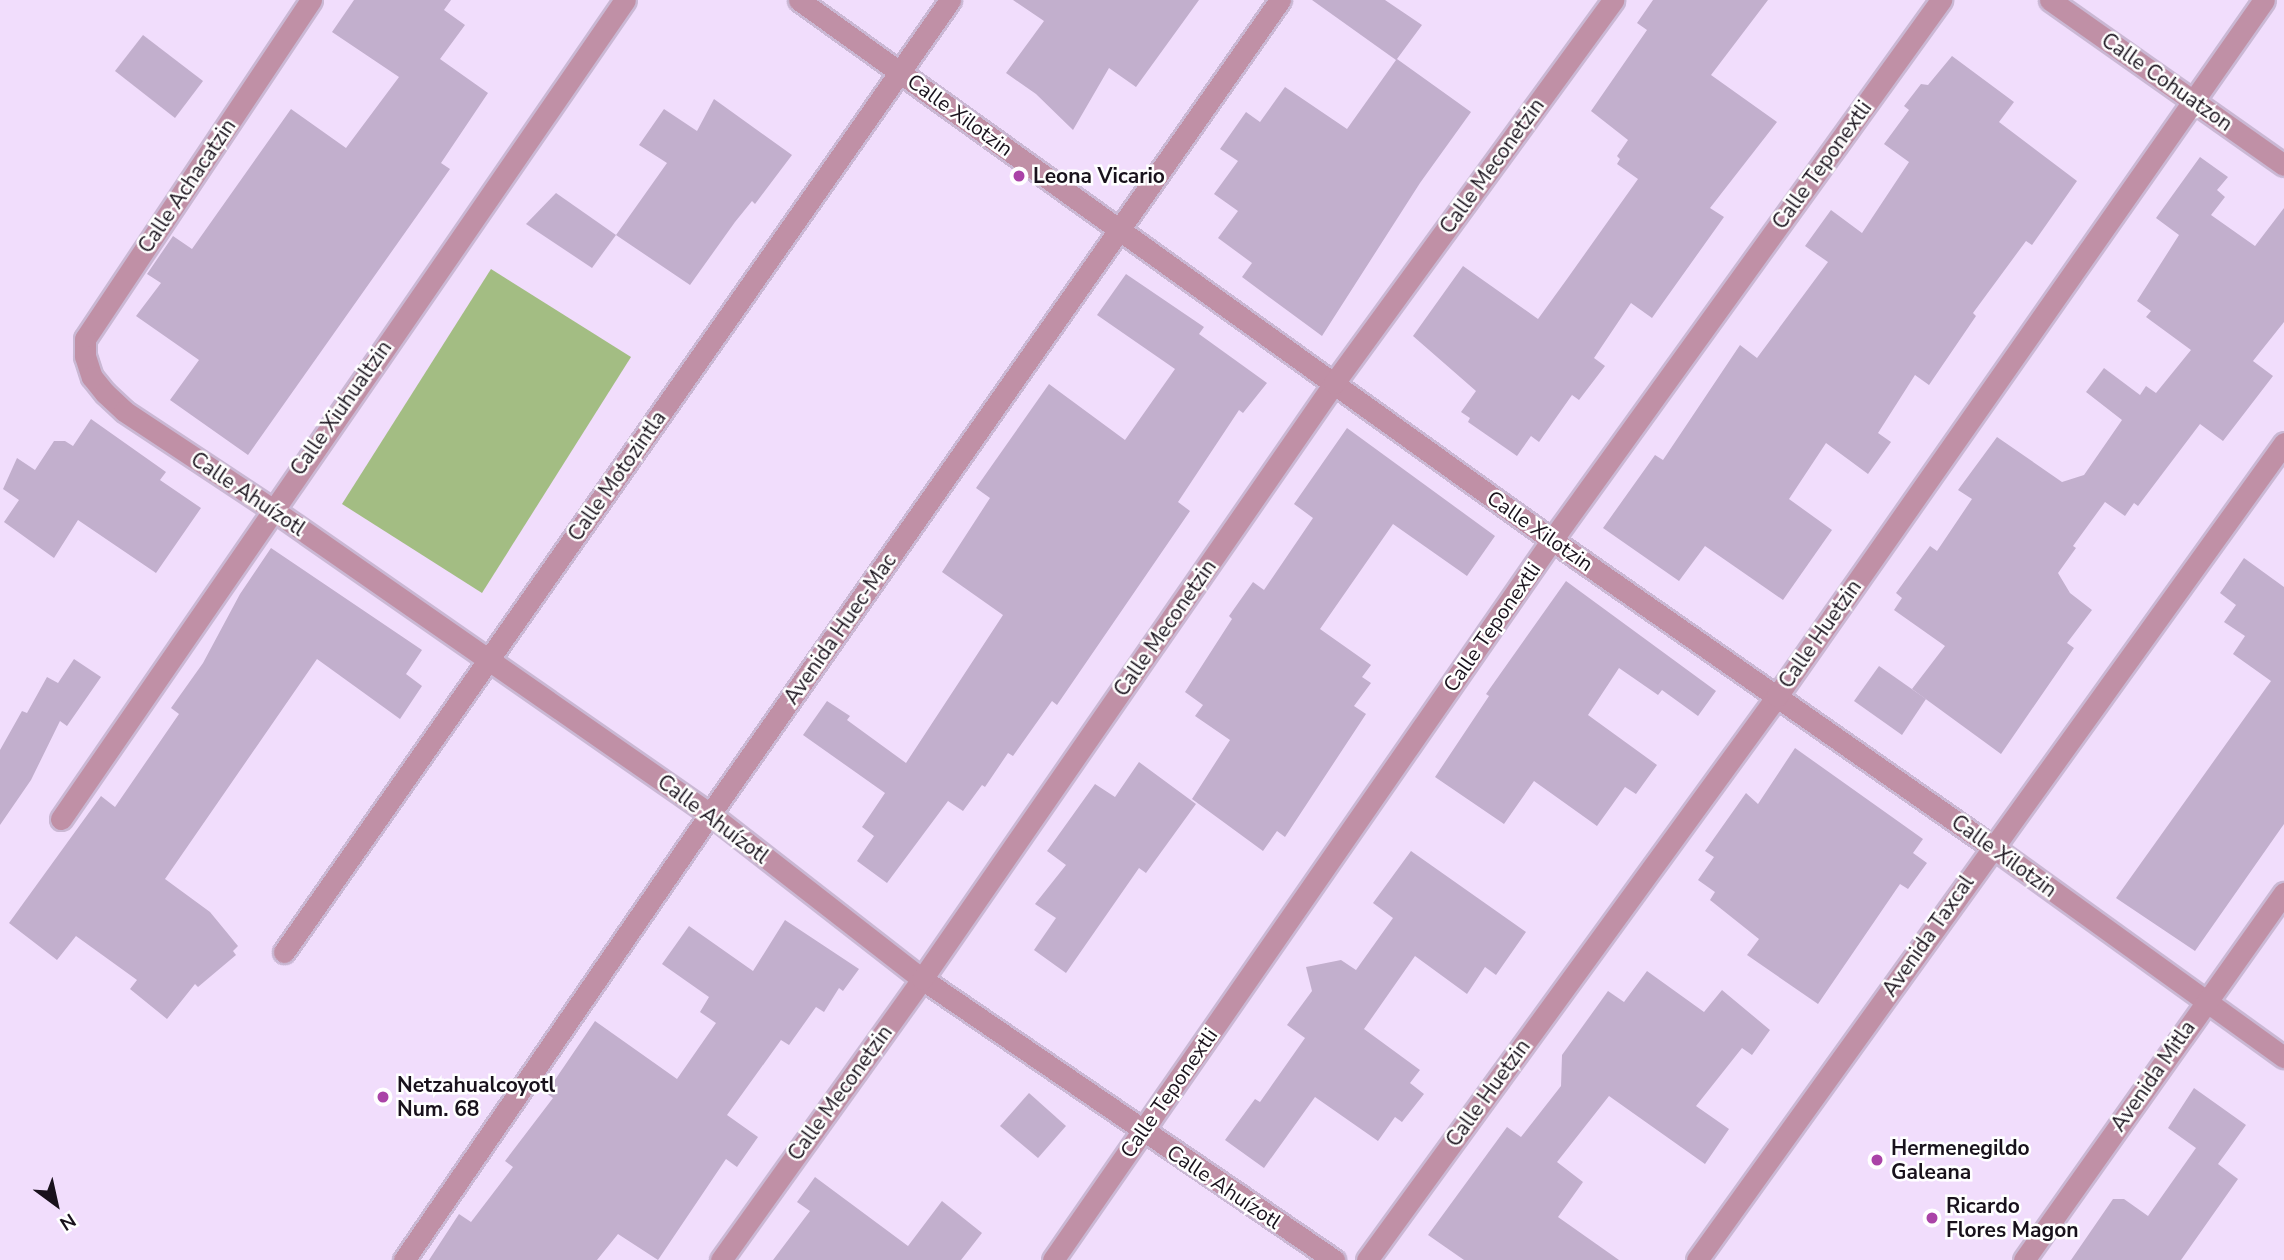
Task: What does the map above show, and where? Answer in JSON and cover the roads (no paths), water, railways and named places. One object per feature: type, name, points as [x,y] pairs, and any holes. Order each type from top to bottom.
[{"type":"street","name":"Calle Achacatzin","points":[[92,377],[85,356],[85,339],[311,0]]},
{"type":"street","name":"Calle Xiuhualtzin","points":[[61,819],[625,0]]},
{"type":"street","name":"Calle Xilotzin","points":[[799,0],[1552,540],[1992,846],[2284,1057]]},
{"type":"street","name":"Calle Motozintla","points":[[284,952],[950,0]]},
{"type":"street","name":"Avenida Huec-Mac","points":[[404,1260],[710,814],[1121,232],[1280,0]]},
{"type":"street","name":"Calle Meconetzin","points":[[721,1260],[922,979],[1334,383],[1613,0]]},
{"type":"street","name":"Calle Teponextli","points":[[1053,1260],[1552,540],[1941,0]]},
{"type":"street","name":"Calle Cohuatzon","points":[[2050,0],[2284,165]]},
{"type":"street","name":"Calle Huetzin","points":[[1367,1260],[1777,696],[2264,0]]},
{"type":"street","name":"Calle Ahuízotl","points":[[92,377],[124,411],[272,509],[710,814],[922,979],[1142,1132],[1334,1260]]},
{"type":"street","name":"Avenida Taxcal","points":[[1698,1260],[1992,846],[2284,443]]},
{"type":"street","name":"Avenida Mitla","points":[[2024,1260],[2284,893]]},
{"type":"place","name":"Leona Vicario","points":[[1019,176]]},
{"type":"place","name":"Netzahualcoyotl Num. 68","points":[[383,1097]]},
{"type":"place","name":"Hermenegildo Galeana","points":[[1877,1160]]},
{"type":"place","name":"Ricardo Flores Magon","points":[[1932,1218]]}]
